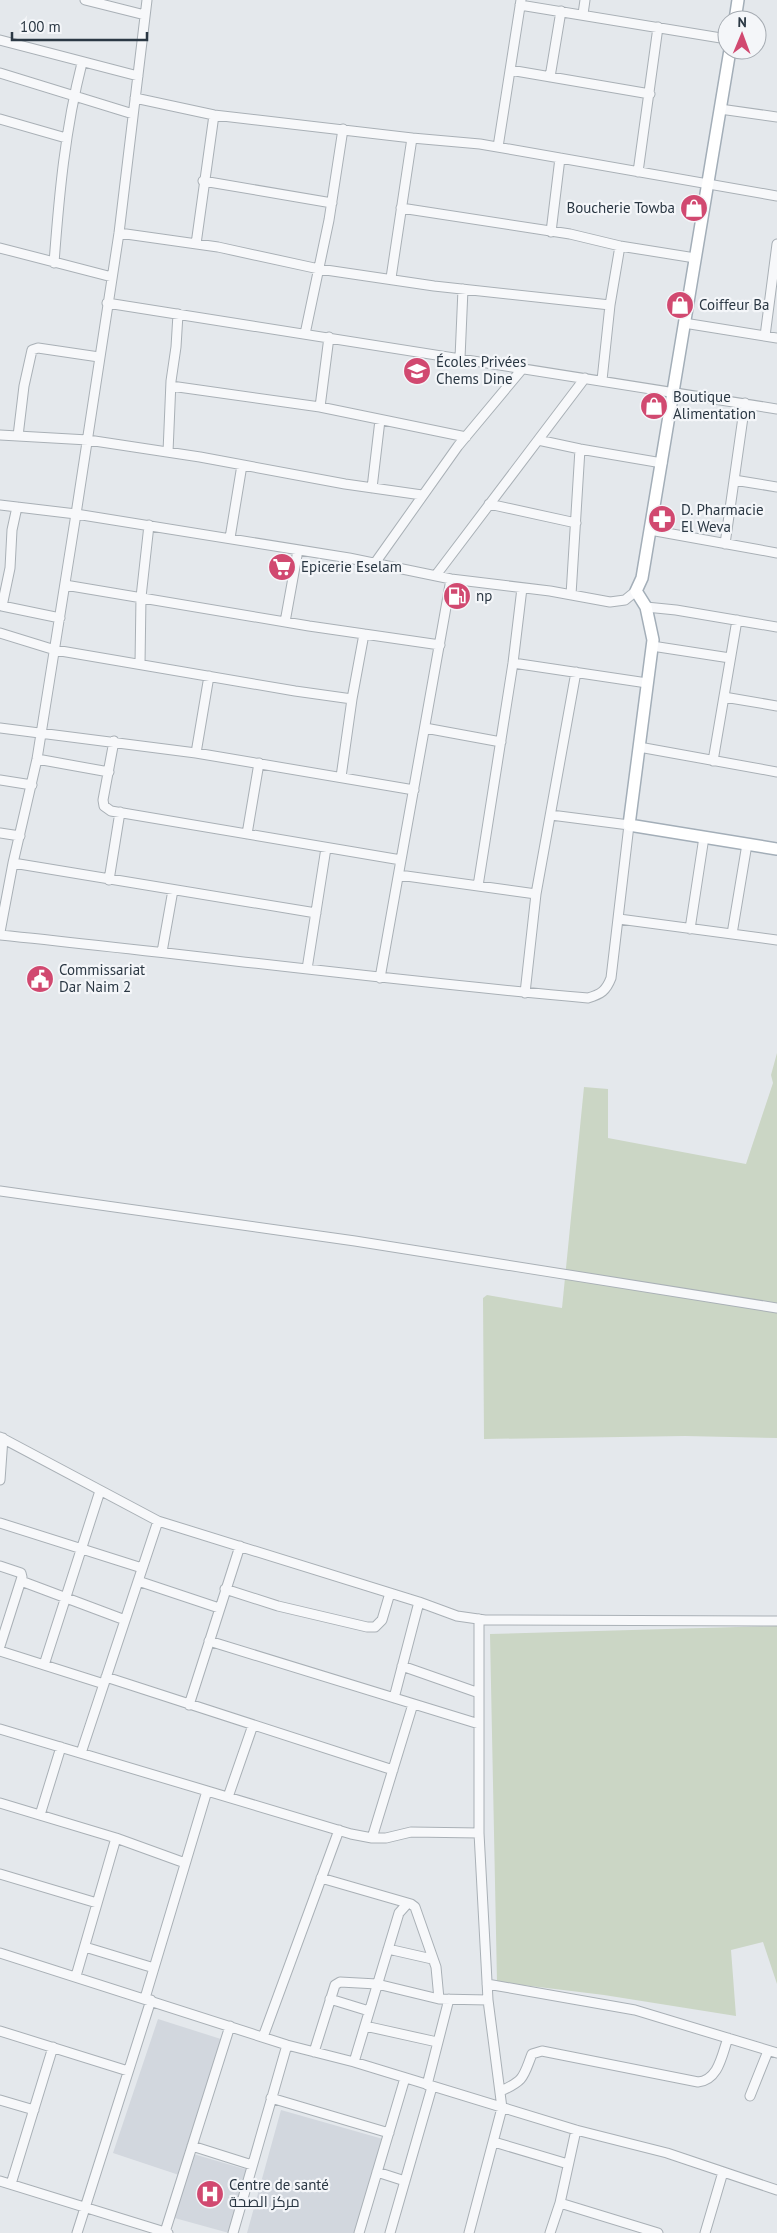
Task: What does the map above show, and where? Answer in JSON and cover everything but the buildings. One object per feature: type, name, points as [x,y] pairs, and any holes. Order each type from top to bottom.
[{"type":"main road","points":[[728,60],[662,463],[641,583],[636,591],[646,607],[653,634],[628,825],[777,849]]},
{"type":"street","points":[[147,0],[120,233],[107,303],[88,440],[55,650],[32,785],[13,863],[4,885],[0,934],[380,978],[588,998],[601,994],[611,978],[628,825],[552,816]]},
{"type":"street","points":[[583,14],[585,0]]},
{"type":"street","points":[[90,1],[145,15]]},
{"type":"street","points":[[498,147],[521,2],[561,11],[717,37]]},
{"type":"street","points":[[550,77],[561,11]]},
{"type":"street","points":[[638,172],[658,27]]},
{"type":"street","points":[[0,40],[82,63],[138,76]]},
{"type":"street","points":[[54,263],[66,138],[73,96],[82,63]]},
{"type":"street","points":[[510,70],[650,94]]},
{"type":"street","points":[[0,73],[133,114]]},
{"type":"street","points":[[135,98],[214,115],[498,147],[777,196]]},
{"type":"street","points":[[720,110],[777,118]]},
{"type":"street","points":[[196,244],[203,181],[214,115]]},
{"type":"street","points":[[0,119],[66,138]]},
{"type":"street","points":[[306,334],[332,203],[343,129]]},
{"type":"street","points":[[391,278],[412,138]]},
{"type":"street","points":[[552,232],[560,158]]},
{"type":"street","points":[[203,181],[332,203]]},
{"type":"street","points":[[401,208],[552,232],[620,246],[695,258]]},
{"type":"street","points":[[120,233],[196,244],[319,269],[463,289],[610,306]]},
{"type":"street","points":[[764,336],[776,268],[777,244]]},
{"type":"street","points":[[602,380],[610,306],[620,246]]},
{"type":"street","points":[[0,248],[112,277]]},
{"type":"street","points":[[460,358],[463,289]]},
{"type":"street","points":[[107,303],[673,391],[777,409]]},
{"type":"street","points":[[168,452],[171,386],[178,314]]},
{"type":"street","points":[[684,323],[777,338]]},
{"type":"street","points":[[320,407],[329,337]]},
{"type":"street","points":[[18,436],[25,379],[32,350],[38,348],[100,357]]},
{"type":"street","points":[[375,563],[422,495],[466,437],[523,368]]},
{"type":"street","points":[[436,575],[584,378]]},
{"type":"street","points":[[171,386],[320,407],[466,437]]},
{"type":"street","points":[[725,544],[745,403]]},
{"type":"street","points":[[372,488],[380,420]]},
{"type":"street","points":[[0,435],[88,440],[422,495]]},
{"type":"street","points":[[538,440],[662,463]]},
{"type":"street","points":[[571,595],[580,449]]},
{"type":"street","points":[[230,538],[242,465]]},
{"type":"street","points":[[734,480],[777,487]]},
{"type":"street","points":[[0,504],[230,538],[451,578],[610,602],[625,600],[636,591]]},
{"type":"street","points":[[489,504],[576,523]]},
{"type":"street","points":[[17,507],[12,530],[10,568],[1,606],[60,618]]},
{"type":"street","points":[[140,664],[141,597],[149,525]]},
{"type":"street","points":[[650,530],[777,553]]},
{"type":"street","points":[[285,622],[298,550]]},
{"type":"street","points":[[380,978],[451,578]]},
{"type":"street","points":[[65,585],[285,622],[440,645]]},
{"type":"street","points":[[478,886],[513,662],[522,588]]},
{"type":"street","points":[[646,607],[676,610],[777,627]]},
{"type":"street","points":[[712,760],[736,620]]},
{"type":"street","points":[[0,633],[55,650],[352,699]]},
{"type":"street","points":[[341,777],[352,699],[364,634]]},
{"type":"street","points":[[652,646],[730,658]]},
{"type":"street","points":[[513,662],[647,683]]},
{"type":"street","points":[[525,993],[536,894],[552,816],[576,672]]},
{"type":"street","points":[[196,753],[209,676]]},
{"type":"street","points":[[724,696],[777,706]]},
{"type":"street","points":[[0,728],[114,741],[196,753],[414,790]]},
{"type":"street","points":[[425,728],[501,742]]},
{"type":"street","points":[[114,741],[103,800],[104,806],[111,811],[401,860]]},
{"type":"street","points":[[639,747],[777,772]]},
{"type":"street","points":[[37,759],[108,772]]},
{"type":"street","points":[[247,834],[259,763]]},
{"type":"street","points":[[0,780],[32,785]]},
{"type":"street","points":[[109,880],[120,812]]},
{"type":"street","points":[[0,832],[20,836]]},
{"type":"street","points":[[690,929],[704,837]]},
{"type":"street","points":[[732,934],[747,844]]},
{"type":"street","points":[[307,969],[326,848]]},
{"type":"street","points":[[13,863],[316,913]]},
{"type":"street","points":[[399,875],[536,894]]},
{"type":"street","points":[[162,952],[173,890]]},
{"type":"street","points":[[619,919],[777,940]]},
{"type":"street","points":[[0,1191],[356,1241],[777,1308]]},
{"type":"street","points":[[0,1480],[1,1437],[158,1521],[419,1602],[457,1616],[479,1619],[777,1621]]},
{"type":"street","points":[[44,1665],[100,1491]]},
{"type":"street","points":[[81,1753],[158,1521]]},
{"type":"street","points":[[0,1523],[142,1568]]},
{"type":"street","points":[[189,1705],[240,1546]]},
{"type":"street","points":[[0,1566],[21,1573],[21,1581],[0,1646]]},
{"type":"street","points":[[21,1581],[125,1620]]},
{"type":"street","points":[[138,1581],[219,1608]]},
{"type":"street","points":[[226,1589],[278,1606],[367,1627],[379,1625],[390,1593]]},
{"type":"street","points":[[394,1698],[419,1602]]},
{"type":"street","points":[[470,2233],[502,2108],[488,2000],[479,1833],[479,1619]]},
{"type":"street","points":[[209,1641],[479,1724]]},
{"type":"street","points":[[0,1651],[189,1705],[393,1770]]},
{"type":"street","points":[[402,1666],[479,1693]]},
{"type":"street","points":[[372,1838],[413,1704]]},
{"type":"street","points":[[228,1797],[253,1725]]},
{"type":"street","points":[[0,1728],[207,1791],[372,1838],[386,1838],[411,1832],[479,1833]]},
{"type":"street","points":[[40,1815],[61,1747]]},
{"type":"street","points":[[77,2233],[128,2071],[148,1999],[154,1968],[207,1791]]},
{"type":"street","points":[[0,1803],[116,1838],[185,1863]]},
{"type":"street","points":[[263,2037],[339,1830]]},
{"type":"street","points":[[76,1976],[116,1838]]},
{"type":"street","points":[[0,1874],[97,1903]]},
{"type":"street","points":[[321,1878],[411,1904],[415,1907],[444,1999],[430,2086],[390,2233]]},
{"type":"street","points":[[354,2062],[399,1913],[407,1904]]},
{"type":"street","points":[[85,1946],[154,1968]]},
{"type":"street","points":[[388,1949],[432,1959]]},
{"type":"street","points":[[0,1953],[287,2045],[354,2062],[576,2130],[668,2153],[777,2190]]},
{"type":"street","points":[[314,2052],[335,1985],[340,1982],[377,1984],[444,1999],[488,2000]]},
{"type":"street","points":[[487,1984],[635,2010],[773,2052],[750,2096]]},
{"type":"street","points":[[330,1999],[370,2011]]},
{"type":"street","points":[[0,2181],[162,2232],[192,2146],[230,2026]]},
{"type":"street","points":[[365,2026],[437,2042]]},
{"type":"street","points":[[0,2031],[128,2071]]},
{"type":"street","points":[[501,2091],[518,2083],[523,2078],[532,2054],[542,2051],[698,2082],[706,2081],[715,2073],[728,2038]]},
{"type":"street","points":[[233,2233],[287,2045]]},
{"type":"street","points":[[11,2184],[53,2047]]},
{"type":"street","points":[[359,2233],[405,2078]]},
{"type":"street","points":[[271,2098],[389,2133]]},
{"type":"street","points":[[0,2100],[34,2110]]},
{"type":"street","points":[[550,2233],[560,2203],[576,2130]]},
{"type":"street","points":[[494,2142],[568,2164]]},
{"type":"street","points":[[192,2146],[252,2165]]},
{"type":"street","points":[[377,2172],[405,2182]]},
{"type":"street","points":[[704,2233],[723,2172]]},
{"type":"street","points":[[560,2203],[658,2233]]},
{"type":"shaded area","points":[[158,2019],[224,2040],[179,2175],[113,2153]]},
{"type":"shaded area","points":[[281,2110],[383,2139],[356,2233],[247,2233]]},
{"type":"shaded area","name":"Centre de santé مركز الصحة","points":[[190,2153],[248,2170],[229,2233],[171,2217]]},
{"type":"green space","points":[[777,1053],[777,1438],[685,1436],[484,1439],[483,1298],[487,1295],[562,1308],[584,1087],[608,1089],[608,1138],[746,1164],[773,1083],[771,1075]]},
{"type":"green space","points":[[777,1626],[777,1984],[763,1942],[731,1950],[736,2016],[604,1995],[497,1982],[490,1634]]},
{"type":"place","name":"Boucherie Towba","points":[[694,208]]},
{"type":"place","name":"Coiffeur Ba","points":[[680,305]]},
{"type":"place","name":"Écoles Privées Chems Dine","points":[[417,371]]},
{"type":"place","name":"Boutique Alimentation","points":[[654,406]]},
{"type":"place","name":"D. Pharmacie El Weva","points":[[662,519]]},
{"type":"place","name":"Epicerie Eselam","points":[[282,567]]},
{"type":"place","name":"np","points":[[457,596]]},
{"type":"place","name":"Commissariat Dar Naim 2","points":[[40,979]]},
{"type":"place","name":"Centre de santé مركز الصحة","points":[[210,2194]]}]
